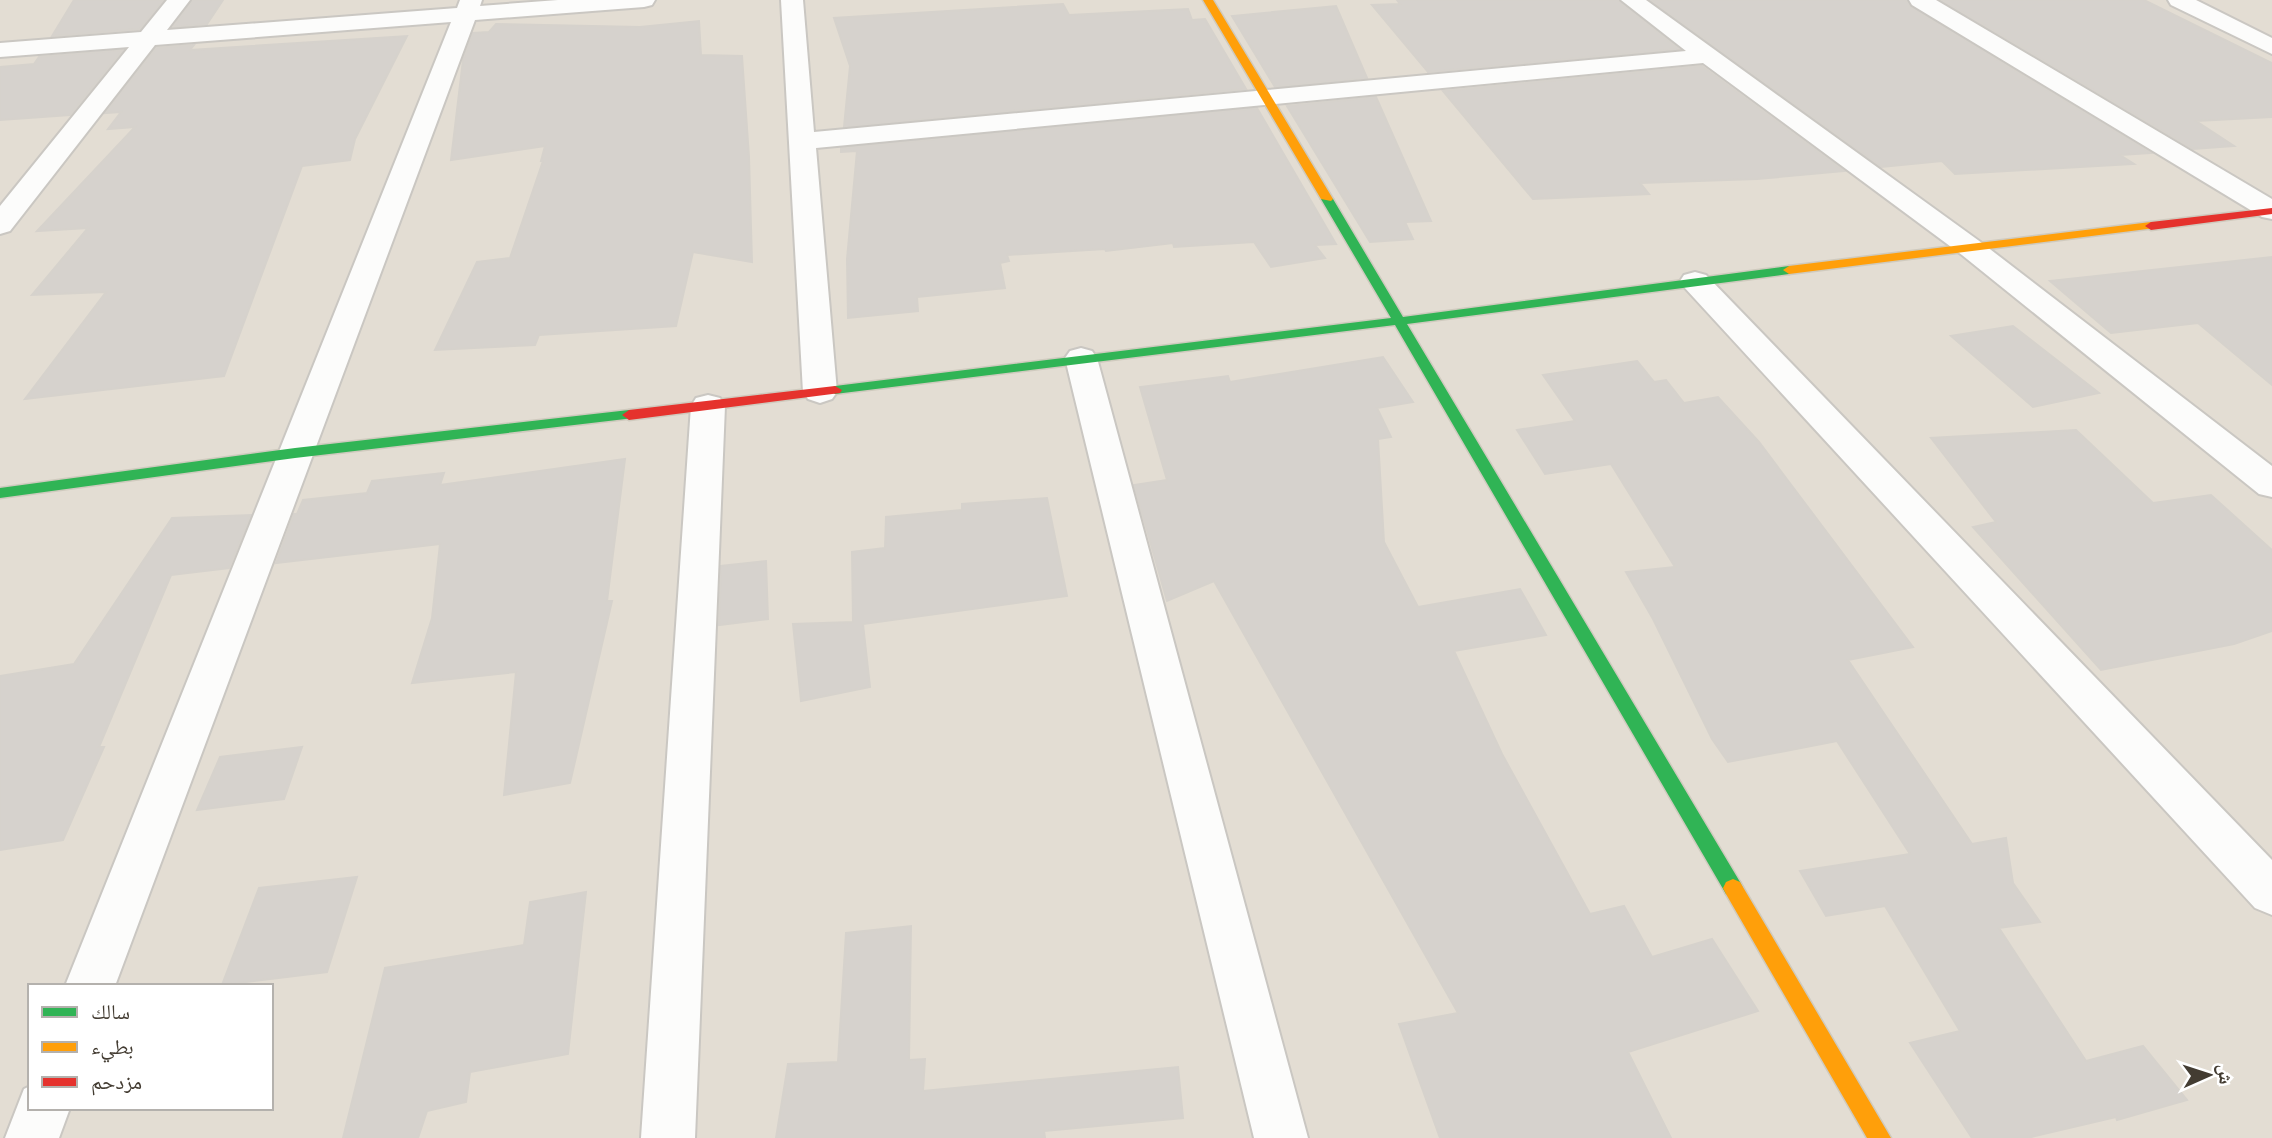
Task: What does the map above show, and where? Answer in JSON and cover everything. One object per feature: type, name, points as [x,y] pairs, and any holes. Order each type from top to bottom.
[{"type":"street","points":[[0,225],[179,0]]},
{"type":"street","points":[[0,50],[150,39],[468,8],[644,0]]},
{"type":"street","points":[[792,0],[820,392]]},
{"type":"street","points":[[1208,0],[1400,321],[1880,1138]]},
{"type":"street","points":[[1632,0],[1972,249],[2272,485]]},
{"type":"street","points":[[1920,0],[2272,211]]},
{"type":"street","points":[[2179,0],[2272,47]]},
{"type":"street","points":[[91,984],[468,8]]},
{"type":"street","points":[[802,141],[1705,56]]},
{"type":"street","points":[[0,493],[295,453],[708,406],[2272,211]]},
{"type":"street","points":[[1695,281],[2272,893]]},
{"type":"street","points":[[1080,358],[1281,1138]]},
{"type":"street","points":[[668,1138],[708,406]]},
{"type":"street","points":[[32,1138],[42,1110]]},
{"type":"shaded area","points":[[0,0],[2272,0],[2272,1138],[0,1138]]},
{"type":"building","points":[[74,0],[164,0],[140,29],[52,36]]},
{"type":"building","points":[[193,0],[223,0],[207,24],[173,27]]},
{"type":"building","points":[[1397,0],[1618,0],[1679,49],[1428,72],[1372,5],[1400,4]]},
{"type":"building","points":[[1650,0],[1906,0],[1911,7],[2151,153],[2120,155],[2134,164],[1955,174],[1942,161],[1881,167]]},
{"type":"building","points":[[1941,0],[2144,0],[2272,63],[2272,117],[2196,121],[2234,146],[2193,149]]},
{"type":"building","points":[[1063,4],[1069,15],[1188,9],[1192,20],[1205,19],[1246,89],[844,127],[850,66],[834,18]]},
{"type":"building","points":[[1336,6],[1367,78],[1275,87],[1232,16]]},
{"type":"building","points":[[699,21],[701,55],[742,56],[752,262],[693,252],[676,326],[539,335],[535,345],[435,350],[477,262],[510,258],[543,161],[545,146],[451,160],[463,60],[473,33],[489,32],[496,24],[640,27]]},
{"type":"building","points":[[407,36],[355,139],[350,160],[302,166],[224,376],[25,399],[106,292],[32,295],[88,228],[37,231],[135,127],[108,129],[121,112],[105,113],[156,48],[194,45],[190,50]]},
{"type":"building","points":[[123,50],[70,115],[0,120],[0,67],[34,64],[39,57]]},
{"type":"building","points":[[1702,66],[1844,171],[1757,179],[1640,183],[1649,194],[1533,199],[1443,91]]},
{"type":"building","points":[[1376,97],[1431,221],[1405,222],[1413,239],[1370,242],[1287,106]]},
{"type":"building","points":[[1257,108],[1336,244],[1315,245],[1325,258],[1271,267],[1254,242],[1174,247],[1173,243],[1106,251],[1007,255],[1009,261],[1000,263],[1005,288],[917,297],[918,311],[848,318],[847,259],[857,151],[841,152],[841,148]]},
{"type":"building","points":[[2272,257],[2272,385],[2198,323],[2111,333],[2050,281]]},
{"type":"building","points":[[2013,326],[2099,393],[2033,407],[1951,336]]},
{"type":"building","points":[[1383,357],[1413,402],[1377,408],[1391,437],[1378,439],[1384,542],[1418,607],[1520,589],[1546,635],[1454,651],[1502,754],[1590,914],[1624,906],[1652,957],[1712,939],[1758,1011],[1628,1052],[1671,1138],[1440,1138],[1399,1024],[1458,1013],[1214,581],[1167,601],[1134,485],[1167,480],[1140,387],[1228,376],[1230,382]]},
{"type":"building","points":[[1637,361],[1654,382],[1666,380],[1684,403],[1718,397],[1759,442],[1913,647],[1848,660],[1972,844],[2006,838],[2013,883],[2040,922],[1999,928],[2086,1061],[2143,1046],[2187,1100],[2117,1120],[2116,1117],[2027,1138],[1972,1138],[1910,1043],[1960,1031],[1885,906],[1826,916],[1800,871],[1910,854],[1837,741],[1728,762],[1712,739],[1653,619],[1626,572],[1675,567],[1611,464],[1545,474],[1517,430],[1575,421],[1543,375]]},
{"type":"building","points":[[2076,430],[2153,503],[2211,495],[2272,550],[2272,631],[2234,644],[2101,670],[1973,527],[1996,522],[1931,438]]},
{"type":"building","points":[[625,459],[607,601],[612,601],[570,783],[504,795],[516,672],[412,683],[432,618],[440,544],[276,563],[294,514],[297,514],[303,500],[367,493],[372,481],[444,473],[440,485]]},
{"type":"building","points":[[1047,498],[1067,596],[863,624],[870,687],[801,701],[793,624],[853,622],[852,552],[885,548],[886,517],[962,510],[962,504]]},
{"type":"building","points":[[251,515],[229,568],[171,575],[99,747],[104,747],[63,840],[0,850],[0,676],[74,664],[172,518]]},
{"type":"building","points":[[766,561],[768,619],[719,625],[721,566]]},
{"type":"building","points":[[302,747],[284,799],[197,810],[220,757]]},
{"type":"building","points":[[357,877],[327,972],[222,984],[259,888]]},
{"type":"building","points":[[586,892],[568,1054],[470,1072],[466,1102],[427,1111],[418,1138],[343,1138],[385,968],[524,945],[530,902]]},
{"type":"building","points":[[911,926],[909,1060],[925,1059],[923,1091],[1178,1067],[1183,1118],[1044,1131],[1045,1138],[776,1138],[788,1064],[838,1062],[846,933]]},
{"type":"traffic: fast","points":[[1327,199],[1733,888]]},
{"type":"traffic: fast","points":[[835,390],[1789,270]]},
{"type":"traffic: fast","points":[[0,493],[295,453],[629,415]]},
{"type":"traffic: slow","points":[[1208,0],[1327,199]]},
{"type":"traffic: slow","points":[[1789,270],[2151,226]]},
{"type":"traffic: slow","points":[[1733,888],[1880,1138]]},
{"type":"traffic: jam","points":[[2151,226],[2272,211]]},
{"type":"traffic: jam","points":[[629,415],[835,390]]}]
